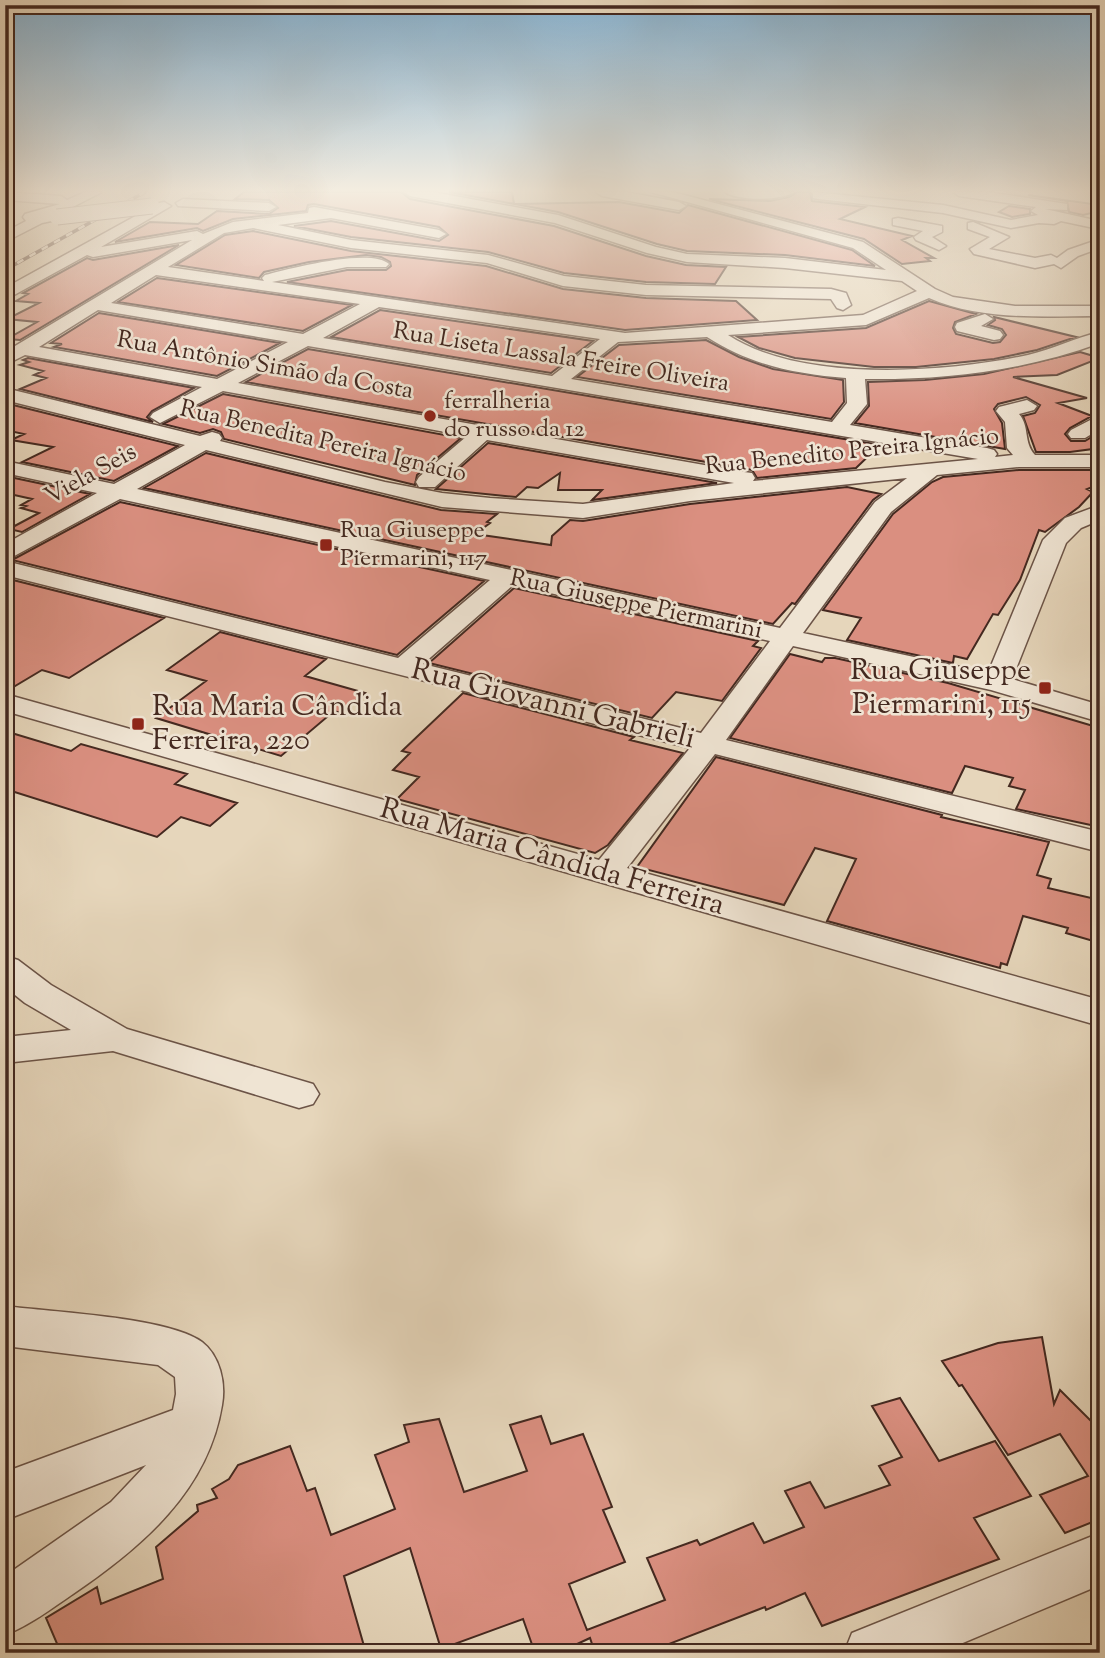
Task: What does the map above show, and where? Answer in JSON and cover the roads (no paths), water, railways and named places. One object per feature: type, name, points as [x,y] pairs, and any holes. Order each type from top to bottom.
[{"type":"street","points":[[5,295],[51,269]]},
{"type":"street","points":[[251,283],[313,269]]},
{"type":"street","points":[[515,269],[560,287]]},
{"type":"street","points":[[796,269],[767,279],[767,282],[811,310]]},
{"type":"street","points":[[831,269],[905,277]]},
{"type":"street","points":[[894,269],[905,277],[921,296]]},
{"type":"street","points":[[1033,279],[1058,269]]},
{"type":"street","points":[[5,360],[26,350],[155,270],[614,337],[866,320],[921,296]]},
{"type":"street","points":[[513,283],[533,287],[635,289],[732,285],[780,289],[819,288],[858,273],[921,296],[970,306],[1036,312],[1100,311]]},
{"type":"street","points":[[704,285],[755,286]]},
{"type":"street","points":[[732,285],[780,309],[798,326]]},
{"type":"street","points":[[819,288],[838,295],[839,307],[847,322]]},
{"type":"street","points":[[160,417],[377,302]]},
{"type":"street","name":"Rua Liseta Lassala Freire Oliveira","points":[[96,305],[1025,461]]},
{"type":"street","points":[[970,306],[951,314],[993,325]]},
{"type":"street","points":[[780,309],[839,307],[889,312]]},
{"type":"street","points":[[711,332],[752,358],[855,373],[941,372],[1004,365],[1039,358],[1100,337]]},
{"type":"street","points":[[555,382],[614,337]]},
{"type":"street","name":"Rua Antônio Simão da Costa","points":[[26,350],[608,456],[784,485]]},
{"type":"street","points":[[837,429],[857,404],[855,373]]},
{"type":"street","name":"Rua Benedita Pereira Ignácio","points":[[5,378],[160,417],[212,438],[386,488],[442,500],[583,511],[690,494]]},
{"type":"street","name":"Rua Benedita Pereira Ignácio","points":[[5,394],[427,482],[543,496],[690,494]]},
{"type":"street","points":[[1027,406],[1007,410],[1022,426],[1017,448],[1025,461],[1100,461]]},
{"type":"street","points":[[1078,434],[1100,421]]},
{"type":"street","points":[[427,482],[484,432]]},
{"type":"street","name":"Viela Seis","points":[[5,554],[212,438]]},
{"type":"street","name":"Rua Benedito Pereira Ignácio","points":[[690,494],[1025,461]]},
{"type":"street","name":"Rua Giuseppe Piermarini","points":[[5,467],[998,683],[1100,714]]},
{"type":"street","points":[[606,873],[709,744],[883,506],[930,470]]},
{"type":"street","points":[[998,683],[1055,540],[1073,523],[1100,512]]},
{"type":"street","name":"Rua Giovanni Gabrieli","points":[[5,568],[1100,842]]},
{"type":"street","points":[[403,668],[508,577]]},
{"type":"street","name":"Rua Maria Cândida Ferreira","points":[[5,702],[1097,1015]]},
{"type":"street","points":[[5,968],[38,994],[114,1038],[299,1094]]},
{"type":"street","points":[[5,1050],[114,1038]]},
{"type":"street","points":[[5,1326],[162,1345],[183,1352],[195,1366],[201,1384],[195,1424],[180,1464],[135,1514],[5,1608]]},
{"type":"street","points":[[5,1496],[195,1424]]},
{"type":"street","points":[[872,1653],[1100,1559]]},
{"type":"place","name":"ferralheria do russo da 12","points":[[430,416]]},
{"type":"place","name":"Rua Giuseppe Piermarini, 117","points":[[326,545]]},
{"type":"place","name":"Rua Giuseppe Piermarini, 115","points":[[1045,688]]},
{"type":"place","name":"Rua Maria Cândida Ferreira, 220","points":[[138,724]]}]
